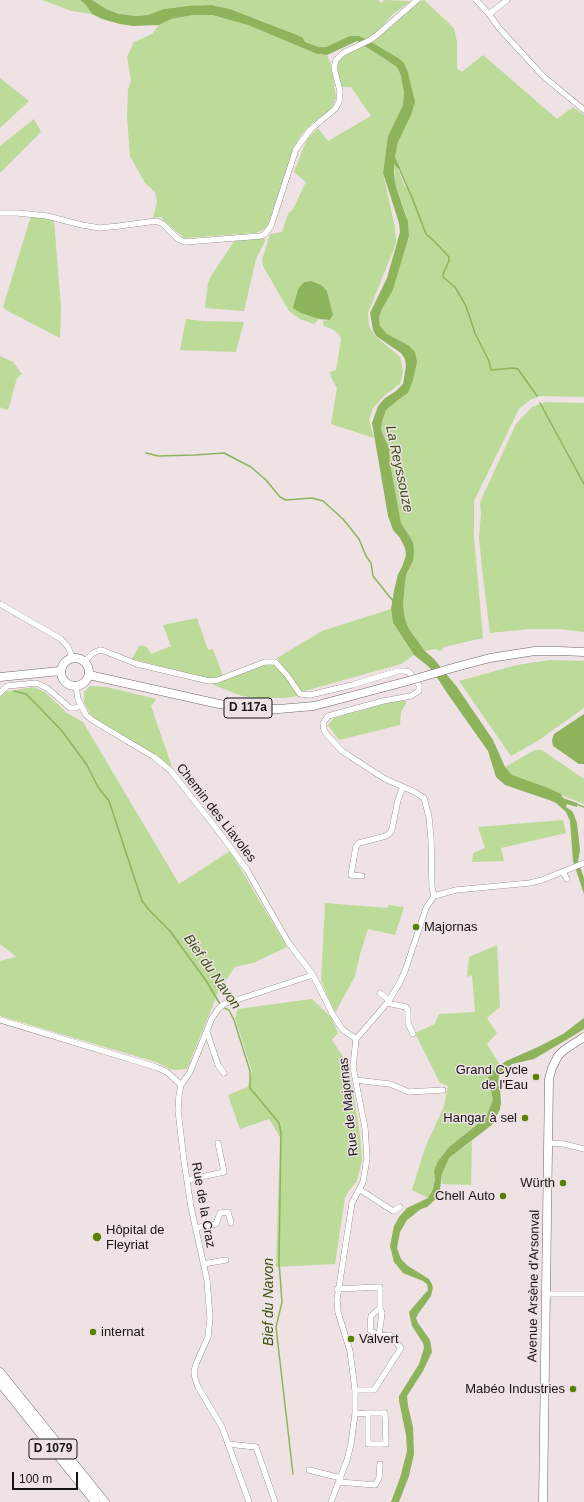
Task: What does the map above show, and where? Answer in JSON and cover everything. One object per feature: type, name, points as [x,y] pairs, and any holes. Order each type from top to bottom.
[{"type":"main road","name":"D 117a","points":[[89,675],[219,704],[260,709],[279,709],[314,706],[344,699],[490,658],[535,651],[559,650],[584,652]]},
{"type":"main road","points":[[72,657],[84,661],[89,670],[89,675],[84,682],[76,686],[67,684],[61,676],[60,671],[64,662],[72,657]]},
{"type":"main road","points":[[0,677],[60,671]]},
{"type":"main road","name":"Avenue Arsène d'Arsonval","points":[[543,1502],[549,1079],[552,1068],[558,1056],[564,1050],[584,1037]]},
{"type":"main road","name":"D 1079","points":[[0,1372],[105,1502]]},
{"type":"main road","name":"D 1079","points":[[0,1383],[93,1500]]},
{"type":"street","points":[[0,213],[47,216],[92,227],[119,226],[156,221],[162,224],[178,239],[185,242],[262,236],[271,226],[296,149],[311,129],[335,109],[339,102],[340,92],[334,72],[334,65],[343,53],[370,40],[417,0]]},
{"type":"street","points":[[476,0],[499,28],[543,76],[584,110]]},
{"type":"street","points":[[489,14],[507,0]]},
{"type":"street","points":[[0,604],[61,639],[68,647],[72,657]]},
{"type":"street","points":[[84,661],[93,653],[100,650],[137,664],[209,681],[218,680],[265,662],[275,662],[300,694],[310,695],[352,685],[398,671],[409,672],[419,685],[419,692],[411,696],[383,701],[328,716],[323,723],[324,730],[327,735],[342,751],[385,779],[415,792],[424,798],[429,817],[432,887],[434,896],[456,890],[530,883],[564,872],[582,864]]},
{"type":"street","points":[[0,693],[7,686],[36,683],[47,688],[70,708],[81,706]]},
{"type":"street","name":"Chemin des Liavoles","points":[[76,686],[78,699],[86,715],[154,757],[171,771],[236,854],[288,942],[314,974],[332,1013],[342,1029],[356,1039]]},
{"type":"street","points":[[362,876],[351,875],[356,846],[386,836],[390,833],[398,800],[403,787]]},
{"type":"street","points":[[564,872],[567,879]]},
{"type":"street","name":"Rue de Majornas","points":[[331,1502],[340,1480],[351,1444],[355,1414],[355,1390],[350,1351],[338,1312],[337,1289],[352,1203],[363,1182],[366,1169],[367,1145],[353,1062],[356,1039],[388,1001],[405,971],[426,908],[434,896]]},
{"type":"street","name":"Rue de la Craz","points":[[249,1502],[222,1427],[198,1387],[195,1378],[194,1372],[196,1364],[206,1345],[210,1328],[207,1280],[195,1228],[187,1180],[178,1110],[179,1095],[181,1085],[190,1072],[212,1018],[219,1008],[224,1004],[314,974]]},
{"type":"street","points":[[380,993],[388,1001],[406,1007],[408,1010],[408,1023],[413,1034]]},
{"type":"street","points":[[0,1020],[156,1067],[167,1072],[181,1085]]},
{"type":"street","points":[[207,1032],[218,1065],[224,1073]]},
{"type":"street","points":[[355,1080],[390,1084],[409,1092],[443,1090]]},
{"type":"street","points":[[187,1180],[224,1172],[218,1143]]},
{"type":"street","points":[[549,1143],[564,1144],[584,1149]]},
{"type":"street","points":[[359,1189],[393,1211],[400,1207]]},
{"type":"street","points":[[195,1228],[216,1224],[220,1213],[228,1212],[231,1223]]},
{"type":"street","points":[[203,1264],[226,1260]]},
{"type":"street","points":[[337,1289],[380,1287],[380,1308],[382,1313],[379,1336]]},
{"type":"street","points":[[546,1294],[584,1294]]},
{"type":"street","points":[[355,1390],[374,1390],[401,1348],[390,1334],[379,1336],[370,1330],[371,1316],[380,1308]]},
{"type":"street","points":[[355,1414],[368,1413],[385,1413],[386,1444],[368,1444],[368,1413]]},
{"type":"street","points":[[228,1444],[256,1446],[275,1502]]},
{"type":"street","points":[[309,1470],[340,1480],[375,1485],[379,1478],[380,1464]]},
{"type":"shaded area","points":[[42,0],[80,0],[86,5],[92,14],[72,11]]},
{"type":"shaded area","points":[[80,0],[92,0],[106,9],[119,14],[137,16],[148,15],[164,9],[212,5],[230,9],[302,37],[305,42],[319,47],[326,47],[350,36],[359,36],[398,58],[404,63],[408,72],[415,102],[411,115],[398,142],[395,157],[400,168],[398,169],[394,164],[394,173],[396,187],[408,222],[409,236],[393,290],[382,309],[379,318],[380,326],[387,334],[408,345],[415,352],[417,362],[408,393],[386,410],[381,430],[389,448],[390,463],[401,523],[413,542],[413,561],[406,575],[405,583],[403,605],[405,619],[409,629],[425,651],[434,659],[457,687],[493,740],[505,767],[512,775],[548,788],[561,794],[563,798],[577,803],[577,807],[567,804],[566,807],[572,811],[577,823],[580,850],[578,861],[584,878],[584,894],[573,861],[570,821],[566,812],[556,803],[505,785],[496,777],[488,751],[429,667],[414,655],[393,623],[391,609],[394,591],[398,574],[406,555],[405,548],[400,538],[393,530],[388,516],[372,423],[378,406],[385,398],[396,391],[403,384],[406,366],[405,359],[401,353],[376,336],[373,330],[370,313],[387,278],[400,232],[399,223],[383,173],[388,136],[403,105],[404,93],[401,76],[397,67],[357,41],[327,55],[317,54],[248,25],[212,15],[193,15],[171,19],[159,25],[133,26],[102,19],[92,14],[86,5]]},
{"type":"shaded area","points":[[92,0],[378,0],[381,3],[384,0],[411,1],[392,15],[379,30],[366,39],[359,36],[326,47],[319,47],[305,42],[279,28],[230,9],[212,5],[175,7],[148,15],[138,16],[119,14],[106,9]]},
{"type":"shaded area","points":[[422,0],[424,0],[454,28],[457,42],[457,69],[462,72],[483,55],[557,119],[573,107],[584,115],[584,397],[540,396],[530,400],[519,409],[474,501],[474,537],[483,638],[444,647],[441,651],[435,649],[425,651],[409,629],[405,619],[403,605],[405,583],[406,575],[413,561],[413,542],[401,523],[390,463],[389,448],[381,430],[386,410],[408,393],[408,345],[387,334],[380,326],[379,318],[382,309],[393,290],[409,236],[406,214],[396,187],[394,164],[398,169],[405,187],[407,187],[395,157],[398,142],[413,94],[408,72],[404,63],[371,43]]},
{"type":"shaded area","points":[[193,15],[212,15],[248,25],[317,54],[327,55],[330,62],[336,98],[331,109],[311,124],[302,134],[293,149],[267,227],[255,233],[184,238],[163,220],[162,217],[153,218],[157,202],[155,192],[145,183],[130,156],[127,117],[128,90],[131,80],[127,57],[134,42],[152,34],[159,25],[171,19]]},
{"type":"shaded area","points":[[364,46],[397,67],[401,76],[404,93],[403,105],[388,136],[383,173],[395,228],[396,242],[368,313],[369,326],[374,335],[400,357],[403,371],[400,384],[386,394],[373,408],[369,420],[374,438],[331,424],[337,388],[330,372],[336,370],[341,340],[340,336],[334,330],[324,326],[323,321],[330,320],[333,315],[327,291],[311,281],[304,282],[298,289],[301,313],[319,319],[314,324],[300,319],[289,311],[263,266],[262,260],[270,234],[282,232],[288,214],[293,209],[306,182],[294,172],[307,139],[318,128],[328,141],[371,116],[351,87],[342,87],[337,69],[338,61],[344,56]]},
{"type":"shaded area","points":[[0,78],[29,101],[0,128]]},
{"type":"shaded area","points":[[34,119],[41,132],[0,173],[0,146]]},
{"type":"shaded area","points":[[31,216],[54,220],[61,308],[60,338],[6,310],[3,307]]},
{"type":"shaded area","points":[[265,239],[265,241],[256,259],[244,311],[205,308],[208,283],[211,276],[235,240]]},
{"type":"shaded area","points":[[311,281],[321,285],[327,291],[333,315],[330,320],[319,319],[301,313],[293,308],[298,289],[304,282]]},
{"type":"shaded area","points":[[186,319],[244,322],[236,352],[180,350]]},
{"type":"shaded area","points":[[0,356],[13,362],[22,374],[17,378],[8,410],[0,407]]},
{"type":"shaded area","points":[[546,402],[584,403],[584,632],[559,629],[529,629],[490,633],[479,537],[481,514],[480,502],[516,424],[532,407]]},
{"type":"shaded area","points":[[391,609],[393,624],[414,655],[401,664],[301,692],[277,658],[322,631]]},
{"type":"shaded area","points":[[197,618],[208,650],[213,649],[223,676],[210,679],[132,659],[140,645],[147,647],[151,654],[171,646],[163,625]]},
{"type":"shaded area","points":[[550,660],[584,661],[584,708],[539,740],[511,756],[459,681],[517,665]]},
{"type":"shaded area","points":[[264,664],[276,665],[298,696],[283,698],[255,698],[242,696],[214,685],[213,683]]},
{"type":"shaded area","points":[[90,686],[107,687],[156,699],[151,706],[172,767],[90,714],[84,702],[84,692]]},
{"type":"shaded area","points":[[33,687],[45,692],[67,713],[83,722],[179,884],[230,851],[287,947],[253,963],[235,967],[219,990],[187,1069],[172,1070],[156,1062],[0,1016],[0,961],[16,957],[0,944],[0,697],[4,692]]},
{"type":"shaded area","points":[[399,700],[407,701],[401,712],[400,725],[339,740],[328,725],[334,718]]},
{"type":"shaded area","points":[[584,714],[584,764],[579,764],[553,746],[552,740],[554,734]]},
{"type":"shaded area","points":[[535,750],[542,750],[584,779],[584,804],[512,775],[505,767]]},
{"type":"shaded area","points":[[563,820],[566,833],[501,848],[504,861],[472,862],[473,853],[485,848],[478,827]]},
{"type":"shaded area","points":[[325,903],[387,908],[389,905],[404,907],[395,935],[368,929],[355,976],[335,1013],[321,981]]},
{"type":"shaded area","points":[[497,945],[500,1007],[487,1018],[497,1033],[487,1044],[500,1065],[491,1072],[488,1078],[493,1099],[487,1115],[483,1120],[449,1147],[438,1161],[434,1171],[435,1180],[433,1189],[428,1198],[412,1190],[425,1148],[444,1106],[448,1086],[440,1083],[415,1033],[435,1024],[439,1014],[475,1012],[472,975],[467,977],[469,957]]},
{"type":"shaded area","points":[[312,999],[331,1017],[338,1033],[332,1040],[349,1066],[360,1135],[362,1160],[357,1181],[345,1198],[335,1264],[276,1267],[280,1137],[269,1119],[240,1129],[228,1095],[248,1087],[252,1071],[235,1018],[238,1009]]},
{"type":"shaded area","points":[[584,1018],[584,1029],[534,1059],[512,1064],[499,1076],[498,1085],[500,1088],[501,1103],[500,1109],[493,1124],[449,1158],[442,1174],[439,1196],[427,1207],[421,1209],[407,1220],[400,1232],[397,1248],[401,1259],[408,1266],[429,1279],[432,1284],[433,1288],[431,1296],[416,1318],[430,1340],[432,1352],[423,1371],[407,1396],[413,1427],[414,1454],[409,1476],[399,1502],[391,1502],[400,1478],[407,1451],[406,1435],[399,1396],[419,1364],[424,1348],[423,1343],[412,1326],[409,1312],[428,1290],[427,1284],[403,1273],[394,1262],[390,1246],[394,1226],[399,1217],[407,1208],[428,1198],[433,1189],[435,1180],[434,1171],[438,1161],[449,1147],[483,1120],[487,1115],[493,1099],[488,1078],[491,1072],[506,1061],[563,1034]]},
{"type":"shaded area","points":[[472,1141],[471,1185],[442,1184],[442,1174],[449,1158]]},
{"type":"waterway","points":[[399,168],[426,234],[449,257],[443,277],[455,287],[466,306],[475,333],[489,361],[491,370],[518,369],[537,396]]},
{"type":"waterway","points":[[540,403],[584,484]]},
{"type":"waterway","points":[[146,453],[158,456],[224,453],[251,467],[266,480],[280,497],[286,500],[312,498],[323,501],[343,519],[359,539],[366,556],[371,563],[373,576],[393,601]]},
{"type":"waterway","name":"Bief du Navon","points":[[14,691],[26,694],[38,706],[62,731],[87,765],[98,787],[109,801],[142,901],[170,931],[207,982],[220,1004]]},
{"type":"waterway","points":[[576,804],[584,807]]},
{"type":"waterway","name":"Bief du Navon","points":[[222,1007],[229,1010],[234,1020],[250,1071],[250,1088],[279,1123],[281,1133],[279,1262],[282,1302],[276,1327],[293,1474]]},
{"type":"place","name":"Majornas","points":[[416,927]]},
{"type":"place","name":"Grand Cycle de l'Eau","points":[[536,1077]]},
{"type":"place","name":"Hangar à sel","points":[[525,1118]]},
{"type":"place","name":"Würth","points":[[563,1183]]},
{"type":"place","name":"Chell Auto","points":[[503,1196]]},
{"type":"place","name":"Hôpital de Fleyriat","points":[[97,1237]]},
{"type":"place","name":"internat","points":[[93,1332]]},
{"type":"place","name":"Valvert","points":[[351,1339]]},
{"type":"place","name":"Mabéo Industries","points":[[573,1389]]},
{"type":"water label","name":"La Reyssouze","points":[[399,469]]}]
